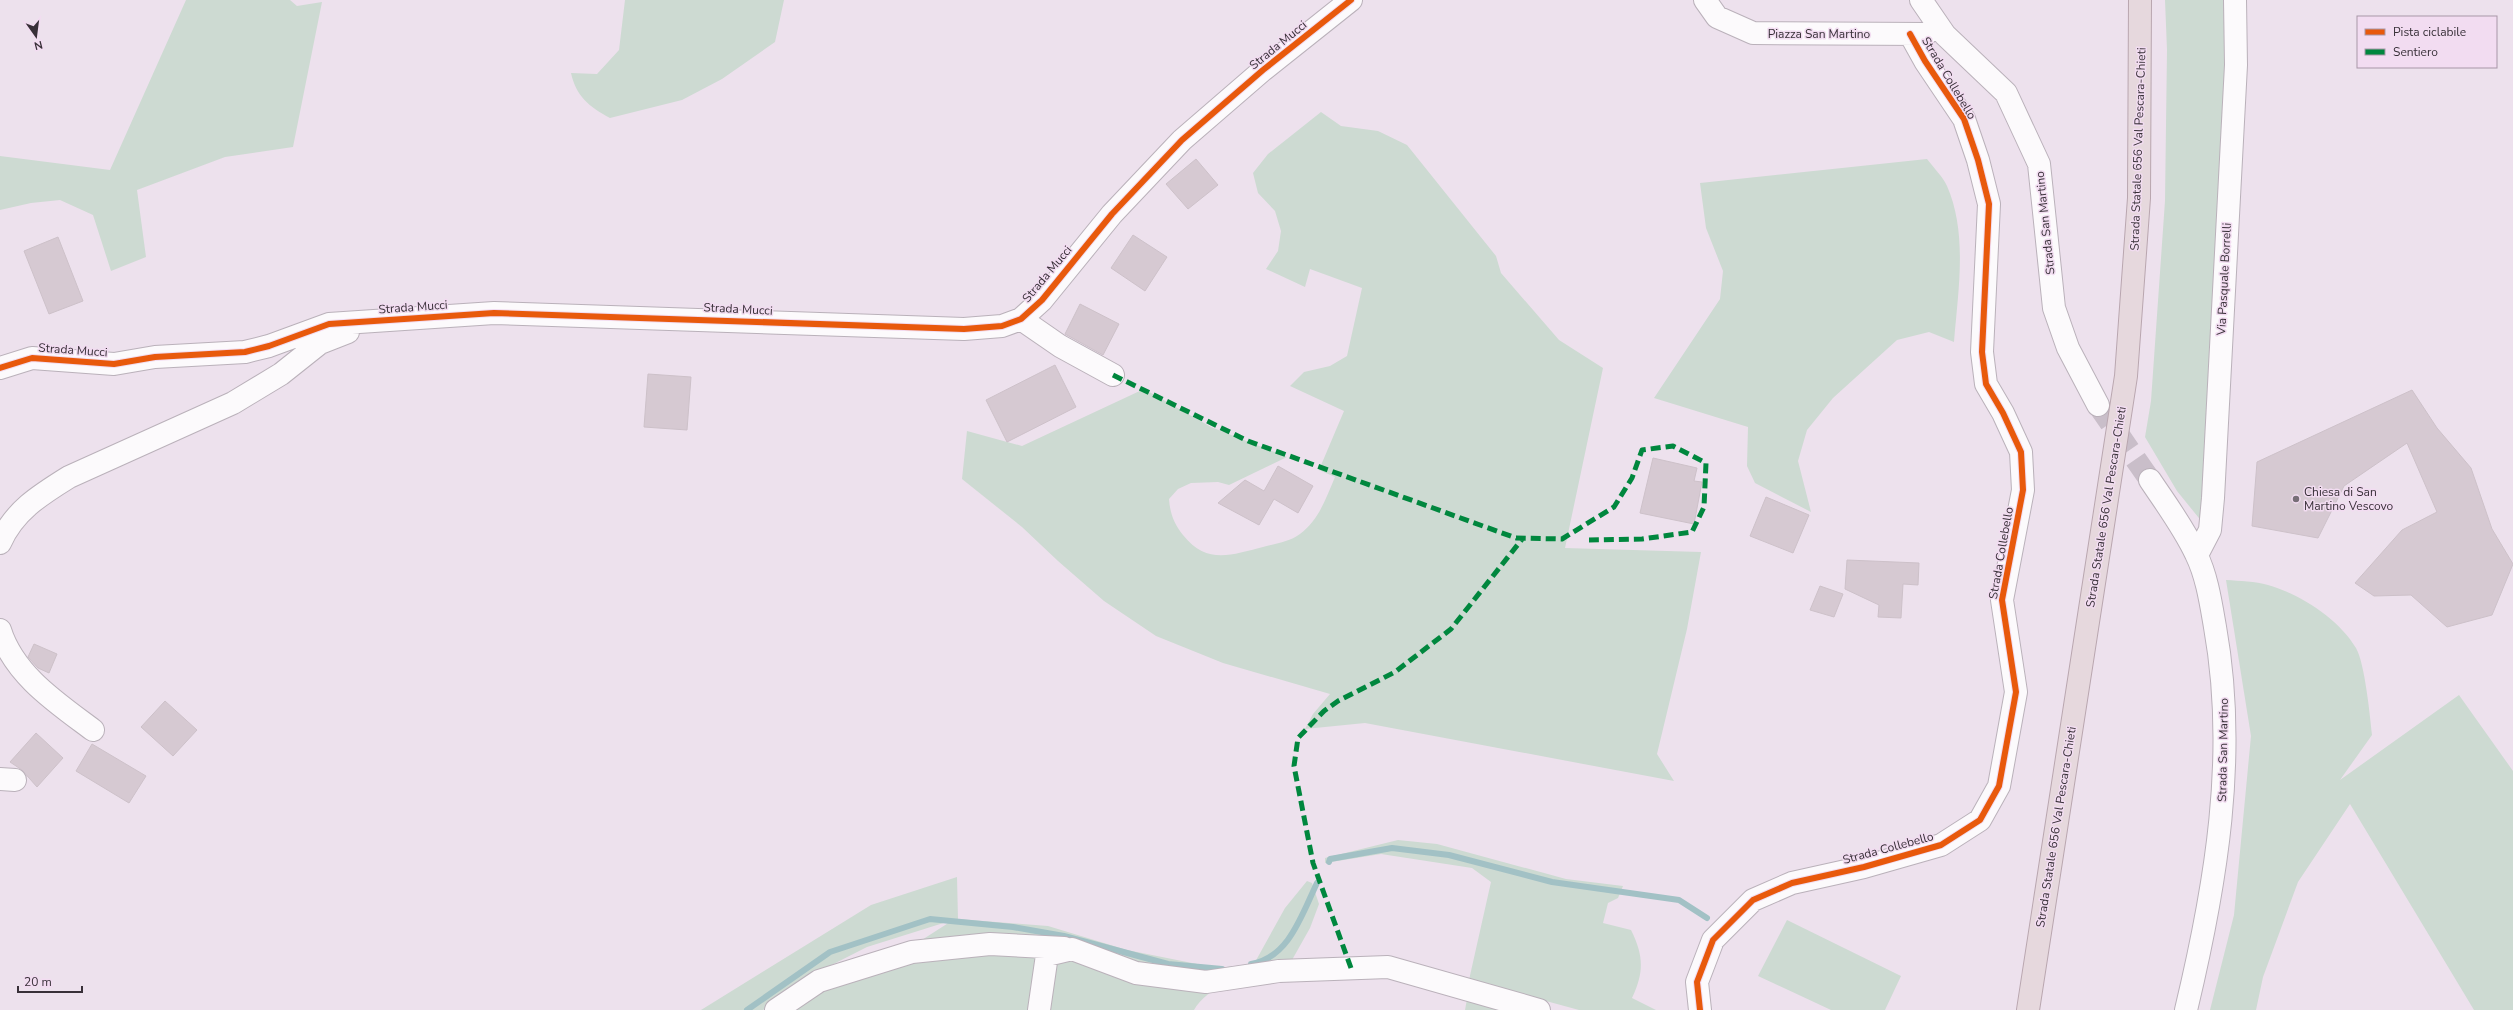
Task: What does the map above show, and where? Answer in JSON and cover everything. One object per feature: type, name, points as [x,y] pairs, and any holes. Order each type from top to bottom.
[{"type":"highway","name":"Strada Statale 656 Val Pescara-Chieti","points":[[2028,1010],[2126,376],[2139,198],[2140,0]]},
{"type":"street","name":"Strada Mucci","points":[[0,368],[32,358],[114,364],[155,357],[245,352],[269,346],[328,324],[494,313],[964,329],[1002,326],[1021,319],[1042,300],[1112,214],[1182,140],[1264,70],[1351,0]]},
{"type":"street","name":"Piazza San Martino","points":[[1705,0],[1717,17],[1753,33],[1945,34]]},
{"type":"street","name":"Strada San Martino","points":[[1921,0],[1945,34],[2006,93],[2039,164],[2054,308],[2068,348],[2098,405]]},
{"type":"street","name":"Via Pasquale Borrelli","points":[[2197,555],[2210,530],[2214,498],[2236,65],[2236,0]]},
{"type":"street","name":"Strada Collebello","points":[[1700,1010],[1697,982],[1713,940],[1753,900],[1792,883],[1864,867],[1941,845],[1980,820],[1999,786],[2016,692],[2002,600],[2023,490],[2021,452],[2003,413],[1986,384],[1982,352],[1989,204],[1978,160],[1964,119],[1925,61],[1910,34]]},
{"type":"street","points":[[1021,319],[1060,346],[1113,375]]},
{"type":"street","points":[[0,543],[20,512],[45,492],[69,477],[233,402],[281,374],[320,343],[376,321]]},
{"type":"street","name":"Strada San Martino","points":[[2150,480],[2197,555],[2210,604],[2220,658],[2226,706],[2225,762],[2214,874],[2186,1010]]},
{"type":"street","points":[[0,630],[7,649],[29,678],[93,730]]},
{"type":"street","points":[[776,1010],[819,981],[912,952],[990,944],[1072,949],[1136,973],[1206,982],[1279,971],[1388,967],[1539,1010]]},
{"type":"street","points":[[1039,1010],[1047,955],[1072,949]]},
{"type":"shaded area","points":[[186,0],[290,0],[297,6],[322,2],[293,147],[225,157],[137,190],[146,257],[111,271],[93,215],[60,200],[31,203],[0,210],[0,156],[110,170]]},
{"type":"shaded area","points":[[625,0],[784,0],[775,42],[722,79],[682,100],[610,118],[596,110],[584,100],[576,88],[571,73],[597,74],[619,50]]},
{"type":"shaded area","points":[[2165,0],[2234,0],[2207,528],[2177,491],[2145,437],[2151,401],[2165,201],[2167,50]]},
{"type":"shaded area","points":[[1321,112],[1341,126],[1378,131],[1407,145],[1496,256],[1501,273],[1559,340],[1603,368],[1565,548],[1701,552],[1687,629],[1657,754],[1674,781],[1365,723],[1305,729],[1313,714],[1330,694],[1223,663],[1156,636],[1104,601],[1022,527],[962,479],[967,431],[1022,446],[1144,389],[1211,427],[1287,457],[1229,485],[1218,482],[1191,483],[1178,489],[1169,499],[1171,514],[1180,531],[1192,544],[1201,551],[1210,554],[1230,555],[1287,541],[1296,537],[1307,528],[1325,501],[1335,477],[1319,470],[1344,411],[1290,386],[1304,372],[1330,366],[1347,356],[1362,288],[1310,269],[1305,287],[1266,269],[1278,251],[1281,231],[1275,211],[1258,193],[1253,173],[1268,154]]},
{"type":"shaded area","points":[[1927,159],[1947,186],[1958,223],[1960,263],[1954,342],[1929,332],[1897,340],[1833,398],[1807,430],[1798,461],[1811,512],[1755,483],[1747,466],[1748,427],[1654,398],[1720,299],[1723,271],[1706,228],[1700,183]]},
{"type":"shaded area","points":[[2226,580],[2247,581],[2263,584],[2280,589],[2305,601],[2318,609],[2340,627],[2356,648],[2362,666],[2372,735],[2340,780],[2459,695],[2513,771],[2513,1010],[2474,1010],[2350,804],[2298,882],[2263,977],[2256,1010],[2210,1010],[2234,915],[2251,736]]},
{"type":"shaded area","points":[[1398,840],[1437,844],[1566,879],[1623,886],[1618,898],[1608,903],[1603,923],[1631,930],[1638,948],[1641,964],[1639,980],[1632,998],[1656,1010],[1579,1010],[1469,980],[1491,882],[1472,868],[1381,854],[1325,863],[1325,858]]},
{"type":"shaded area","points":[[957,877],[958,919],[1048,926],[1127,950],[1217,968],[1254,964],[1285,908],[1307,881],[1312,883],[1319,904],[1310,928],[1292,960],[1238,978],[1225,984],[1202,1000],[1194,1010],[1043,1010],[1048,971],[1031,983],[1028,1010],[790,1010],[844,979],[914,945],[953,920],[867,947],[808,977],[763,1010],[701,1010],[871,905]]},
{"type":"shaded area","points":[[1787,920],[1901,976],[1885,1010],[1831,1010],[1758,976]]},
{"type":"shaded area","points":[[1468,994],[1524,1010],[1465,1010]]},
{"type":"building","points":[[1196,159],[1218,185],[1188,209],[1166,184]]},
{"type":"building","points":[[1133,235],[1167,257],[1145,291],[1111,268]]},
{"type":"building","points":[[58,237],[83,301],[49,314],[24,251]]},
{"type":"building","points":[[1080,304],[1119,324],[1103,355],[1065,334]]},
{"type":"building","points":[[1055,365],[1076,407],[1007,442],[986,400]]},
{"type":"building","points":[[648,374],[691,377],[687,430],[644,427]]},
{"type":"building","name":"Chiesa di San Martino Vescovo","points":[[2412,390],[2437,428],[2471,468],[2492,529],[2513,564],[2492,615],[2447,627],[2411,595],[2374,596],[2355,583],[2402,530],[2437,512],[2407,443],[2344,486],[2318,538],[2252,526],[2257,462]]},
{"type":"building","points":[[1653,458],[1697,468],[1694,481],[1702,482],[1694,524],[1640,513]]},
{"type":"building","points":[[1278,466],[1313,486],[1298,513],[1274,499],[1259,525],[1218,503],[1245,480],[1264,491]]},
{"type":"building","points":[[1766,497],[1809,515],[1793,553],[1750,536]]},
{"type":"building","points":[[1847,560],[1919,563],[1918,585],[1903,584],[1901,618],[1878,617],[1879,605],[1845,589]]},
{"type":"building","points":[[1820,586],[1843,594],[1834,617],[1810,610]]},
{"type":"building","points":[[34,644],[57,654],[49,673],[38,668],[28,657]]},
{"type":"building","points":[[165,701],[197,730],[173,756],[141,727]]},
{"type":"building","points":[[36,733],[63,758],[37,787],[22,770],[10,762]]},
{"type":"building","points":[[92,744],[146,776],[129,803],[76,771]]},
{"type":"waterway","points":[[1329,862],[1330,859],[1392,848],[1449,855],[1552,882],[1679,900],[1707,918]]},
{"type":"waterway","points":[[1251,964],[1264,960],[1285,944],[1300,921],[1317,883]]},
{"type":"waterway","points":[[747,1010],[830,952],[930,919],[1013,927],[1064,936],[1168,964],[1222,969]]},
{"type":"tunnel","points":[[2098,405],[2150,480]]},
{"type":"marked path","points":[[1113,375],[1248,441],[1516,538],[1562,539],[1614,507],[1632,478],[1642,450],[1673,446],[1706,463],[1704,507],[1692,532],[1642,539],[1589,540]]},
{"type":"marked path","points":[[1351,968],[1313,863],[1294,766],[1298,738],[1324,711],[1338,701],[1395,672],[1451,629],[1523,538]]},
{"type":"cycle path","points":[[0,368],[32,358],[114,364],[155,357],[245,352],[269,346],[329,324],[494,313],[964,329],[1002,326],[1021,319],[1042,300],[1112,214],[1182,140],[1263,70],[1351,0]]},
{"type":"cycle path","points":[[1700,1010],[1697,982],[1713,940],[1753,900],[1792,883],[1864,867],[1941,845],[1980,820],[1999,786],[2016,692],[2002,600],[2023,490],[2021,452],[2003,413],[1986,384],[1982,352],[1989,204],[1978,160],[1964,119],[1925,61],[1910,34]]},
{"type":"place","name":"Chiesa di San Martino Vescovo","points":[[2296,499]]}]
